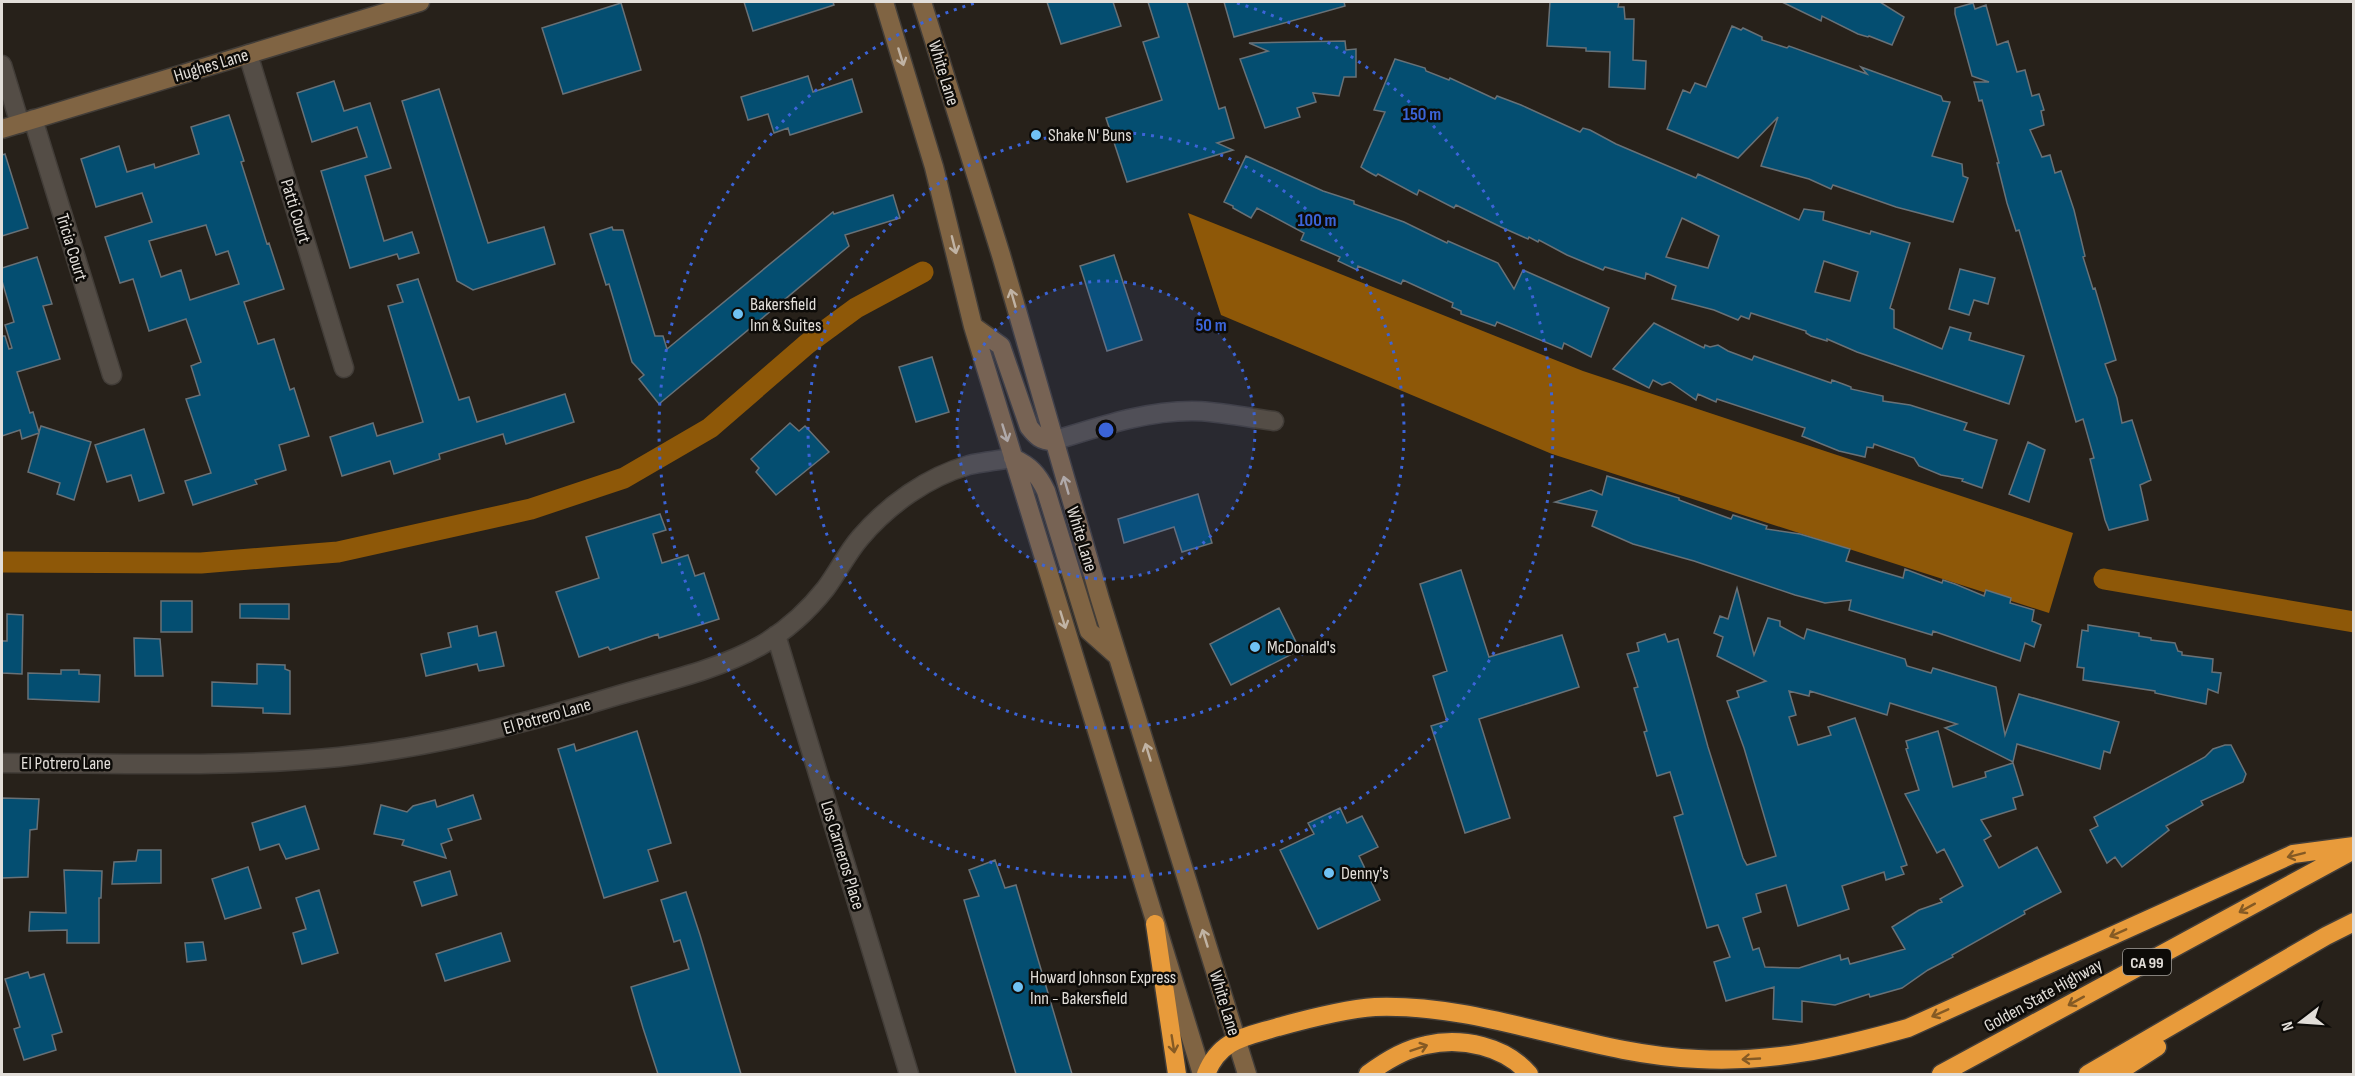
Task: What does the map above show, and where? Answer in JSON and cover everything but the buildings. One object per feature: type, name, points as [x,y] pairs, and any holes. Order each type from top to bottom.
[{"type":"highway","points":[[1204,1074],[1221,1049],[1236,1039],[1304,1020],[1373,1007],[1460,1014],[1659,1057],[1710,1059],[1793,1056],[1908,1028],[2293,854],[2354,848]]},
{"type":"highway","name":"Golden State Highway","points":[[1941,1074],[2354,848]]},
{"type":"highway","points":[[2088,1074],[2354,922]]},
{"type":"highway","points":[[1155,924],[1177,1074]]},
{"type":"highway","points":[[2115,1074],[2326,936]]},
{"type":"highway","points":[[1368,1074],[1383,1062],[1426,1045],[1452,1043],[1484,1046],[1506,1054],[1529,1074]]},
{"type":"main road","name":"Hughes Lane","points":[[2,129],[420,2]]},
{"type":"main road","name":"White Lane","points":[[884,2],[934,167],[973,326],[1155,924],[1204,1074]]},
{"type":"main road","name":"White Lane","points":[[922,2],[998,245],[1053,441],[1118,657],[1247,1074]]},
{"type":"main road","points":[[973,326],[1001,346],[1029,427],[1036,436],[1045,441],[1053,441]]},
{"type":"main road","points":[[1013,458],[1026,464],[1038,475],[1046,490],[1089,631],[1118,657]]},
{"type":"street","name":"Patti Court","points":[[248,54],[344,368]]},
{"type":"street","name":"Tricia Court","points":[[2,65],[26,122],[112,375]]},
{"type":"street","points":[[1053,441],[1132,417],[1167,412],[1203,411],[1274,421]]},
{"type":"street","name":"El Potrero Lane","points":[[2,763],[252,762],[339,757],[425,745],[552,715],[728,662],[776,635],[803,613],[825,589],[863,535],[908,494],[969,465],[1013,458]]},
{"type":"street","name":"Los Carneros Place","points":[[776,635],[909,1074]]},
{"type":"shaded area","points":[[1188,213],[1583,371],[2073,533],[2049,613],[1552,454],[1221,315]]},
{"type":"waterway","points":[[2,562],[201,563],[338,552],[531,509],[624,478],[710,428],[807,344],[856,308],[923,272]]},
{"type":"waterway","points":[[2104,579],[2354,622]]},
{"type":"place","name":"Shake N' Buns","points":[[1036,135]]},
{"type":"place","name":"Bakersfield Inn & Suites","points":[[738,314]]},
{"type":"place","name":"McDonald's","points":[[1255,647]]},
{"type":"place","name":"Denny's","points":[[1329,873]]},
{"type":"place","name":"Howard Johnson Express Inn - Bakersfield","points":[[1018,987]]}]
